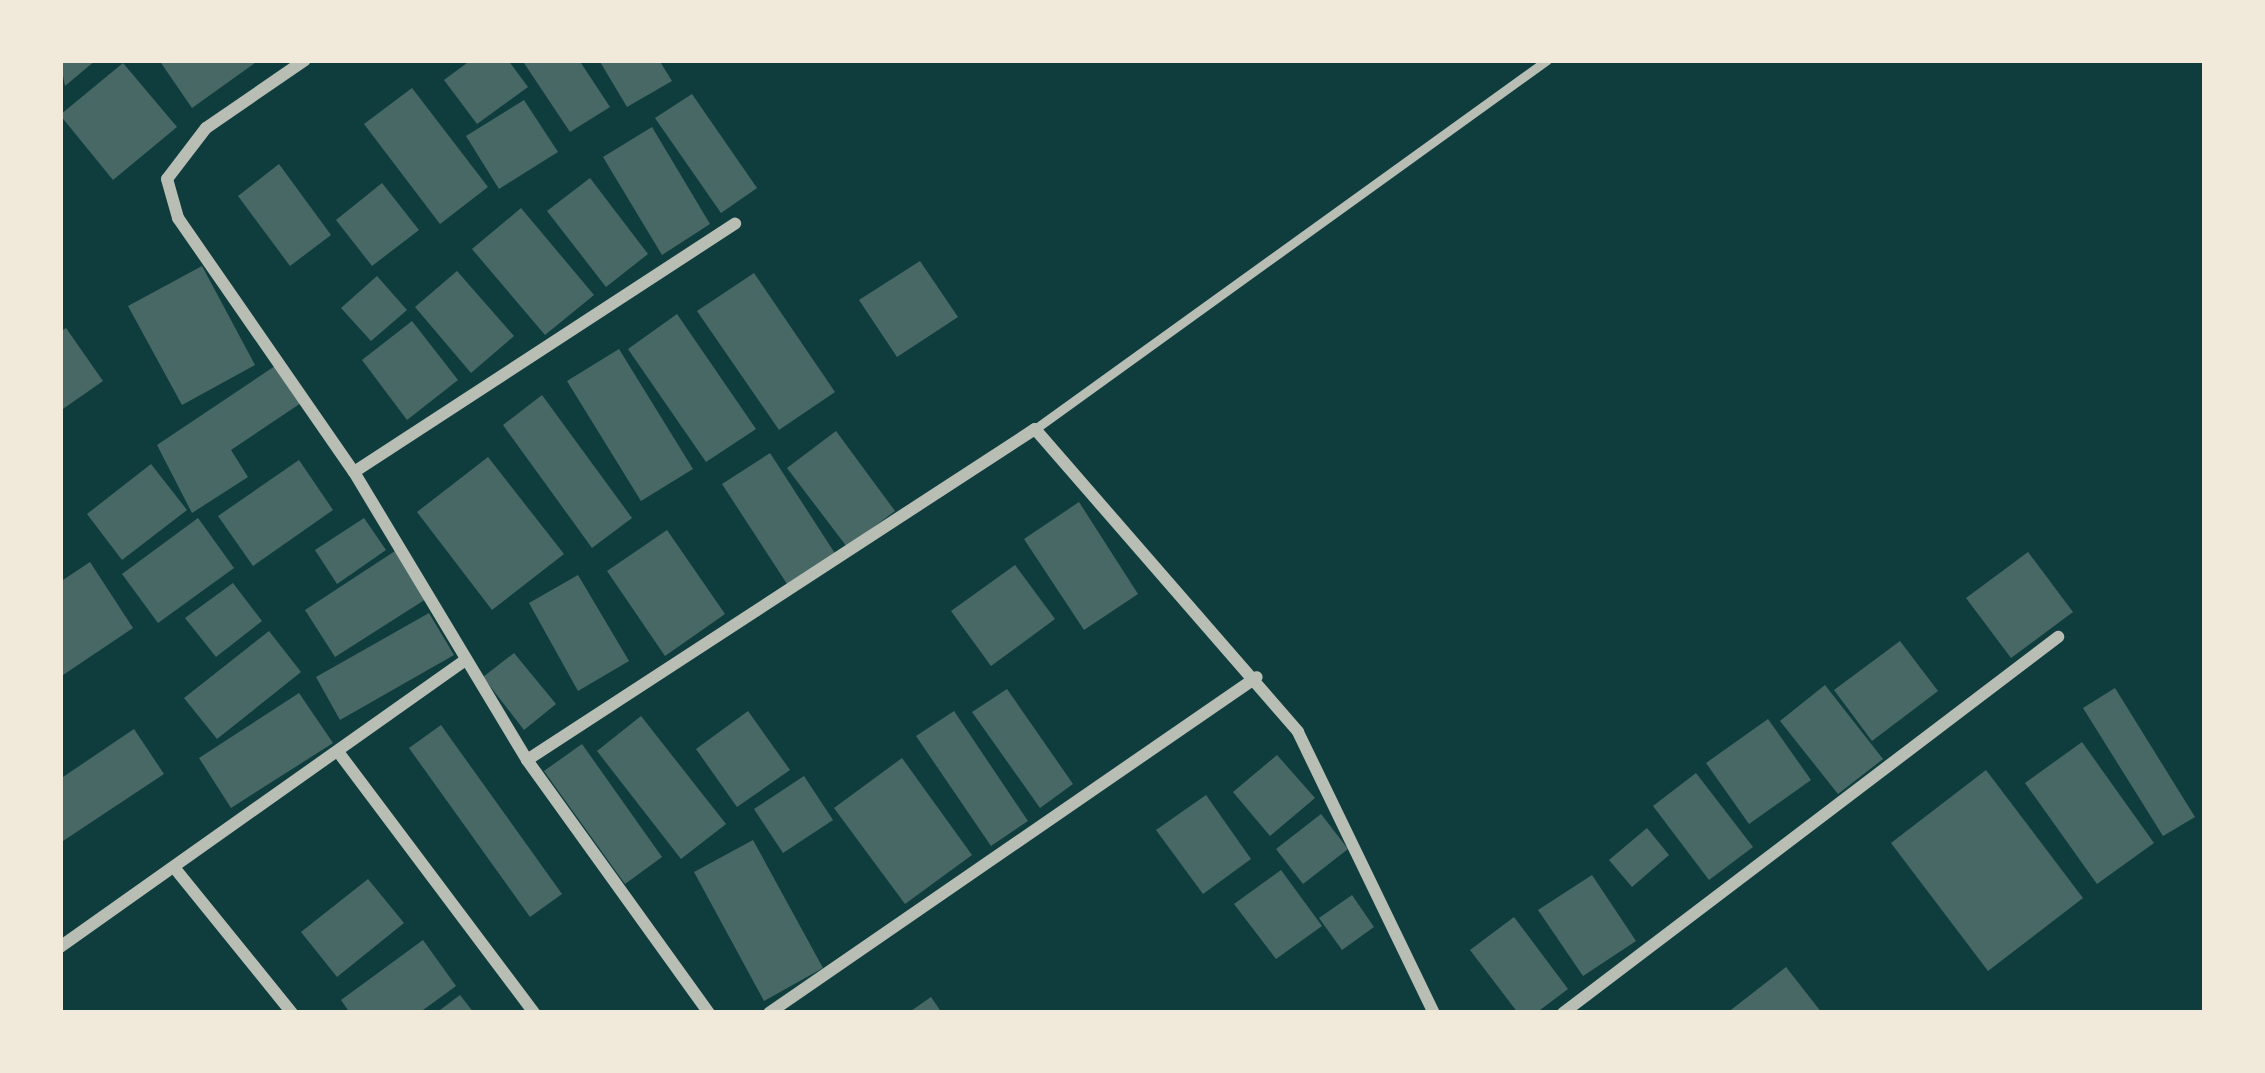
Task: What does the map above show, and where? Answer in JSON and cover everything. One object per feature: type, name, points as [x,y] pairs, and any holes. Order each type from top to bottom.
[{"type":"street","points":[[305,60],[206,128],[167,179],[178,218],[354,472],[527,760],[709,1013]]},
{"type":"street","points":[[354,472],[735,224]]},
{"type":"street","points":[[527,760],[1035,429],[1257,676],[1298,732],[1434,1013]]},
{"type":"street","points":[[1563,1013],[2058,638]]},
{"type":"street","points":[[60,947],[177,871],[466,661]]},
{"type":"street","points":[[769,1013],[1257,676]]},
{"type":"street","points":[[339,753],[534,1013]]},
{"type":"street","points":[[177,871],[292,1013]]},
{"type":"lane","points":[[1035,429],[1547,60]]},
{"type":"building","points":[[60,60],[96,60],[65,86]]},
{"type":"building","points":[[159,60],[259,60],[192,108]]},
{"type":"building","points":[[471,60],[508,60],[528,87],[477,124],[444,80]]},
{"type":"building","points":[[522,60],[579,60],[610,107],[570,132]]},
{"type":"building","points":[[599,60],[659,60],[672,81],[627,107]]},
{"type":"building","points":[[123,63],[177,127],[113,180],[60,115]]},
{"type":"building","points":[[412,88],[488,187],[440,224],[364,124]]},
{"type":"building","points":[[692,94],[757,188],[721,213],[655,118]]},
{"type":"building","points":[[524,100],[558,152],[499,189],[466,136]]},
{"type":"building","points":[[652,127],[710,224],[662,255],[603,157]]},
{"type":"building","points":[[279,164],[331,235],[290,266],[238,196]]},
{"type":"building","points":[[590,178],[648,254],[606,287],[547,211]]},
{"type":"building","points":[[382,183],[419,230],[372,266],[336,220]]},
{"type":"building","points":[[521,208],[594,295],[545,335],[472,249]]},
{"type":"building","points":[[920,261],[958,317],[897,357],[859,300]]},
{"type":"building","points":[[202,266],[255,365],[182,405],[128,306]]},
{"type":"building","points":[[457,271],[514,336],[471,373],[415,307]]},
{"type":"building","points":[[754,273],[835,392],[779,430],[697,311]]},
{"type":"building","points":[[377,276],[407,310],[371,341],[341,308]]},
{"type":"building","points":[[677,314],[756,429],[706,462],[628,349]]},
{"type":"building","points":[[412,321],[458,380],[407,420],[362,360]]},
{"type":"building","points":[[66,328],[103,381],[60,411],[60,332]]},
{"type":"building","points":[[619,349],[693,469],[641,501],[567,381]]},
{"type":"building","points":[[278,364],[304,401],[231,450],[248,477],[192,513],[157,445]]},
{"type":"building","points":[[542,395],[632,518],[592,548],[503,425]]},
{"type":"building","points":[[836,431],[895,511],[847,547],[787,468]]},
{"type":"building","points":[[770,453],[836,555],[789,587],[722,484]]},
{"type":"building","points":[[488,457],[564,554],[492,610],[417,512]]},
{"type":"building","points":[[299,460],[333,510],[253,566],[218,516]]},
{"type":"building","points":[[151,464],[187,510],[122,560],[87,514]]},
{"type":"building","points":[[1079,502],[1138,594],[1084,630],[1024,539]]},
{"type":"building","points":[[198,518],[234,568],[158,623],[122,574]]},
{"type":"building","points":[[364,518],[386,550],[337,584],[315,550]]},
{"type":"building","points":[[667,530],[725,614],[665,656],[607,571]]},
{"type":"building","points":[[395,551],[426,599],[335,657],[305,610]]},
{"type":"building","points":[[2028,552],[2073,612],[2011,658],[1966,598]]},
{"type":"building","points":[[90,562],[133,628],[60,677],[60,582]]},
{"type":"building","points":[[1015,565],[1055,619],[991,666],[951,611]]},
{"type":"building","points":[[578,575],[629,661],[578,691],[529,603]]},
{"type":"building","points":[[233,583],[262,621],[216,657],[185,618]]},
{"type":"building","points":[[429,613],[454,655],[340,720],[316,677]]},
{"type":"building","points":[[269,631],[301,672],[217,739],[184,698]]},
{"type":"building","points":[[1900,641],[1938,691],[1872,741],[1834,690]]},
{"type":"building","points":[[514,653],[556,704],[524,730],[483,677]]},
{"type":"building","points":[[1825,685],[1883,759],[1838,794],[1780,721]]},
{"type":"building","points":[[2115,688],[2195,817],[2163,836],[2083,708]]},
{"type":"building","points":[[1007,689],[1073,784],[1040,808],[972,712]]},
{"type":"building","points":[[299,693],[333,743],[231,808],[199,758]]},
{"type":"building","points":[[748,711],[790,770],[737,807],[696,749]]},
{"type":"building","points":[[954,711],[1028,821],[991,846],[916,736]]},
{"type":"building","points":[[641,716],[726,824],[681,859],[597,751]]},
{"type":"building","points":[[1768,719],[1811,780],[1749,824],[1706,763]]},
{"type":"building","points":[[441,725],[562,894],[530,917],[409,748]]},
{"type":"building","points":[[134,729],[164,774],[60,843],[60,779]]},
{"type":"building","points":[[2082,742],[2154,843],[2097,884],[2025,783]]},
{"type":"building","points":[[582,744],[662,857],[625,884],[544,771]]},
{"type":"building","points":[[1277,755],[1315,798],[1270,836],[1233,792]]},
{"type":"building","points":[[902,758],[972,855],[905,904],[834,808]]},
{"type":"building","points":[[1986,770],[2083,898],[1988,971],[1891,843]]},
{"type":"building","points":[[1696,773],[1753,847],[1709,880],[1653,806]]},
{"type":"building","points":[[804,776],[833,820],[783,853],[754,809]]},
{"type":"building","points":[[1206,795],[1251,859],[1203,894],[1156,830]]},
{"type":"building","points":[[1321,814],[1348,849],[1303,884],[1276,849]]},
{"type":"building","points":[[1647,828],[1669,855],[1632,887],[1609,860]]},
{"type":"building","points":[[753,840],[823,968],[764,1001],[694,872]]},
{"type":"building","points":[[1281,870],[1322,926],[1276,959],[1234,904]]},
{"type":"building","points":[[1592,875],[1636,941],[1583,976],[1538,910]]},
{"type":"building","points":[[368,879],[404,923],[337,977],[301,932]]},
{"type":"building","points":[[1352,895],[1374,927],[1342,950],[1319,918]]},
{"type":"building","points":[[1514,917],[1568,989],[1536,1013],[1518,1013],[1470,950]]},
{"type":"building","points":[[423,940],[456,986],[419,1013],[350,1013],[341,1000]]},
{"type":"building","points":[[1786,967],[1822,1013],[1727,1013]]},
{"type":"building","points":[[460,995],[474,1013],[436,1013]]},
{"type":"building","points":[[931,997],[942,1013],[908,1013]]}]
